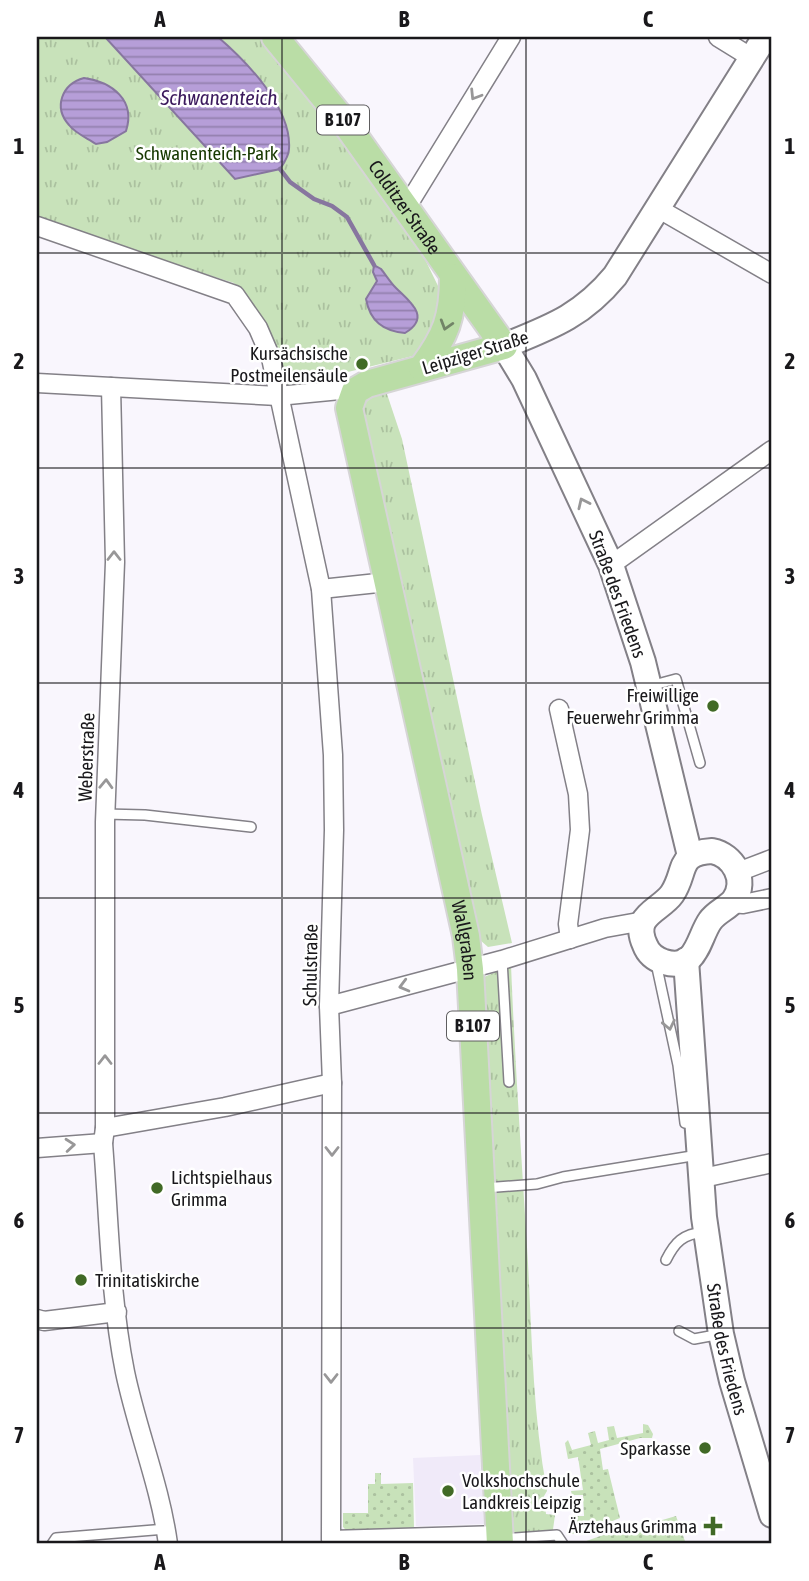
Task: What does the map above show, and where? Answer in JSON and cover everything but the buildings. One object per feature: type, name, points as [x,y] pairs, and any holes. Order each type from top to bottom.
[{"type":"main road","name":"Colditzer Straße","points":[[275,37],[346,124],[504,346]]},
{"type":"main road","points":[[422,368],[446,330],[453,303],[453,276]]},
{"type":"main road","name":"Leipziger Straße","points":[[355,391],[367,384],[504,346]]},
{"type":"main road","name":"Wallgraben","points":[[355,391],[349,408],[466,936],[470,969],[500,1540]]},
{"type":"street","points":[[405,208],[511,37]]},
{"type":"street","points":[[718,37],[758,47]]},
{"type":"street","name":"Leipziger Straße","points":[[504,346],[572,317],[598,297],[659,209],[758,47]]},
{"type":"street","points":[[659,209],[772,274]]},
{"type":"street","name":"Schulstraße","points":[[37,226],[236,295],[258,328],[271,358],[321,589],[332,755],[334,830],[329,1006],[332,1083],[331,1542]]},
{"type":"street","name":"Straße des Friedens","points":[[504,346],[524,379],[611,565],[649,686],[690,856]]},
{"type":"street","name":"Leipziger Straße","points":[[37,383],[278,396],[355,391]]},
{"type":"street","name":"Weberstraße","points":[[111,387],[115,562],[105,814],[104,1135],[117,1312],[126,1376],[150,1461],[167,1537]]},
{"type":"street","points":[[611,565],[772,450]]},
{"type":"street","points":[[321,589],[387,582]]},
{"type":"street","points":[[559,709],[578,794],[580,830],[568,924],[570,939]]},
{"type":"street","points":[[701,852],[720,853],[733,863],[738,872],[738,890],[731,903],[712,918],[697,950],[686,960],[669,963],[655,958],[641,934],[644,921],[648,914],[673,893],[681,869],[690,856],[701,852]]},
{"type":"street","points":[[738,872],[772,859]]},
{"type":"street","points":[[731,903],[743,904],[772,898]]},
{"type":"street","points":[[329,1006],[502,960],[605,928],[644,921]]},
{"type":"street","name":"Straße des Friedens","points":[[686,960],[706,1232],[721,1334],[732,1381],[766,1472],[772,1515]]},
{"type":"street","points":[[37,1148],[332,1083]]},
{"type":"street","points":[[702,1166],[772,1163]]},
{"type":"street","points":[[37,1319],[44,1321],[117,1312]]},
{"type":"street","points":[[331,1542],[500,1540]]},
{"type":"lane","points":[[649,686],[676,679],[700,763]]},
{"type":"lane","points":[[105,814],[145,815],[251,827]]},
{"type":"lane","points":[[655,958],[678,1065],[685,1123],[699,1125]]},
{"type":"lane","points":[[502,960],[509,1082]]},
{"type":"lane","points":[[482,1188],[537,1184],[563,1177],[702,1166]]},
{"type":"lane","points":[[666,1260],[680,1239],[692,1233],[706,1232]]},
{"type":"lane","points":[[680,1331],[694,1339],[721,1334]]},
{"type":"lane","points":[[500,1540],[557,1535],[563,1544]]},
{"type":"lane","points":[[52,1544],[56,1538],[167,1537]]},
{"type":"shaded area","name":"Volkshochschule Landkreis Leipzig","points":[[480,1455],[484,1524],[416,1526],[413,1458]]},
{"type":"green space","name":"Schwanenteich-Park","points":[[37,37],[259,37],[348,137],[405,218],[439,288],[439,330],[417,355],[287,387],[275,345],[234,283],[37,221]]},
{"type":"green space","points":[[386,391],[402,439],[512,943],[488,947],[480,940],[360,416],[372,397]]},
{"type":"green space","points":[[511,965],[536,1406],[547,1491],[544,1496],[546,1514],[555,1515],[551,1544],[509,1544],[482,978]]},
{"type":"green space","points":[[643,1424],[648,1425],[653,1434],[652,1438],[640,1438],[600,1449],[603,1470],[608,1469],[620,1518],[572,1534],[570,1531],[574,1516],[584,1516],[583,1495],[572,1495],[571,1491],[583,1490],[578,1457],[568,1459],[565,1443],[568,1440],[572,1450],[591,1445],[588,1433],[595,1431],[598,1443],[609,1440],[607,1427],[614,1426],[617,1438],[643,1433]]},
{"type":"green space","points":[[375,1473],[381,1473],[381,1484],[413,1483],[414,1528],[346,1530],[343,1527],[343,1513],[368,1513],[368,1484],[375,1484]]},
{"type":"green space","points":[[676,1516],[686,1544],[578,1544],[631,1525],[635,1528]]},
{"type":"water","name":"Schwanenteich","points":[[105,37],[218,37],[242,59],[276,102],[288,133],[289,149],[280,169],[235,179]]},
{"type":"water","points":[[84,78],[112,88],[119,94],[128,110],[126,131],[107,142],[96,144],[78,133],[69,125],[61,111],[65,91],[70,85]]},
{"type":"water","points":[[374,265],[381,269],[416,309],[417,321],[405,333],[379,324],[368,307],[366,299],[377,281],[373,272]]},
{"type":"waterway","points":[[280,169],[290,182],[347,217],[374,265]]},
{"type":"place","name":"Kursächsische Postmeilensäule","points":[[362,364]]},
{"type":"place","name":"Freiwillige Feuerwehr Grimma","points":[[713,706]]},
{"type":"place","name":"Lichtspielhaus Grimma","points":[[157,1188]]},
{"type":"place","name":"Trinitatiskirche","points":[[81,1280]]},
{"type":"place","name":"Sparkasse","points":[[705,1448]]},
{"type":"place","name":"Volkshochschule Landkreis Leipzig","points":[[448,1491]]},
{"type":"place","name":"Ärztehaus Grimma","points":[[713,1526]]}]
